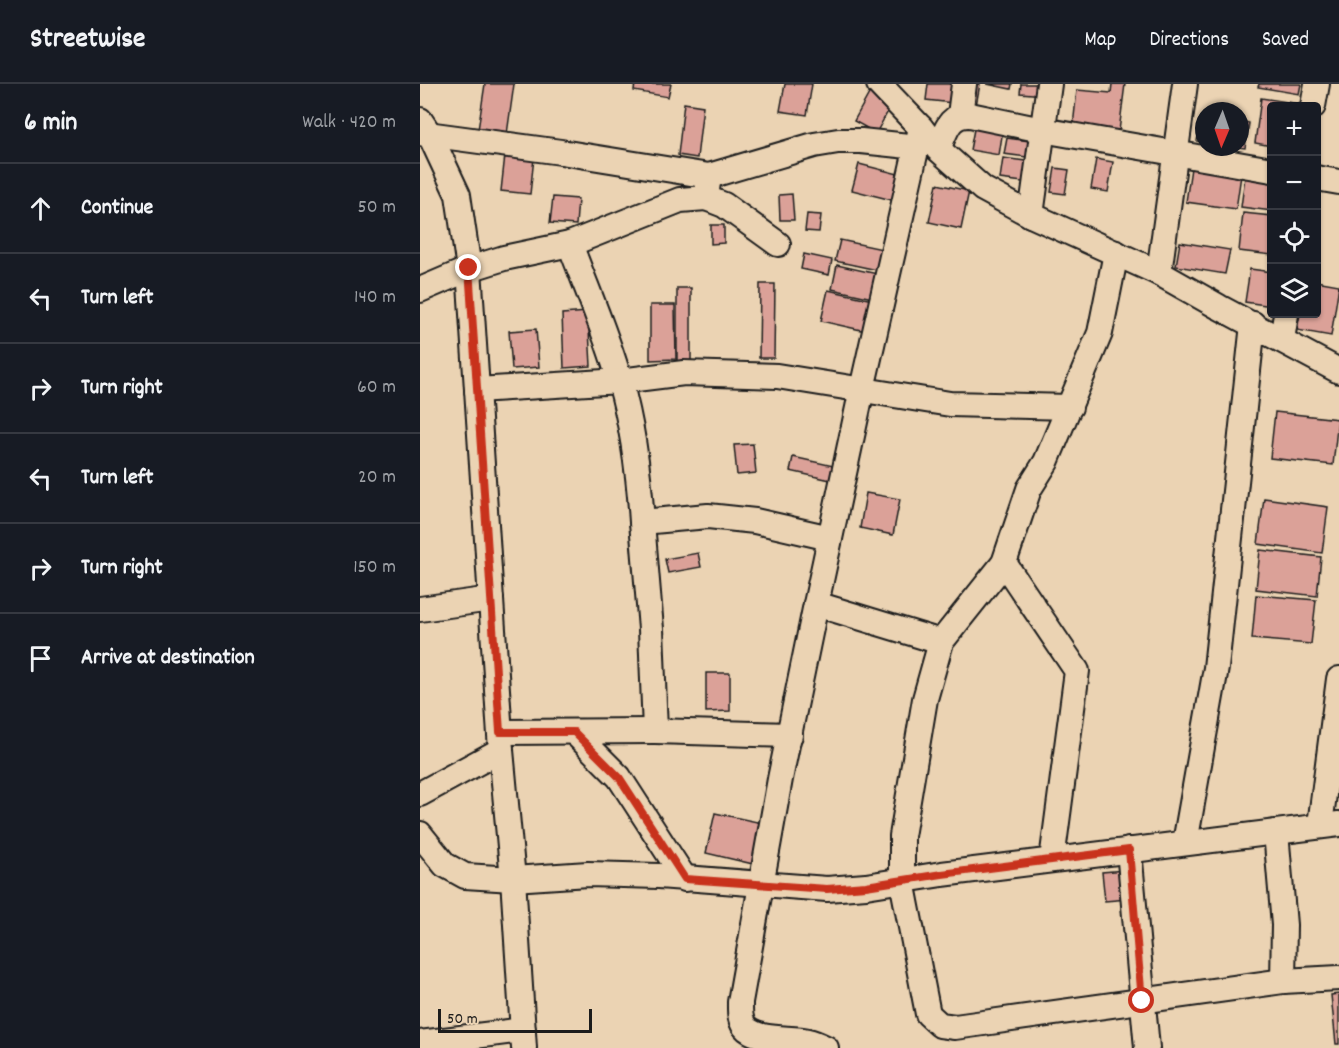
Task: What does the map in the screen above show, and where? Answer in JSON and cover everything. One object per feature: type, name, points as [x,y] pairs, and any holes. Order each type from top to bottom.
[{"type":"street","points":[[879,84],[926,141],[983,189],[1031,216],[1159,273],[1339,371]]},
{"type":"street","points":[[960,115],[964,84]]},
{"type":"street","points":[[1031,216],[1049,84]]},
{"type":"street","points":[[1159,273],[1185,84]]},
{"type":"street","points":[[1314,102],[1317,84]]},
{"type":"street","points":[[826,1048],[810,1041],[758,1034],[747,1029],[740,1014],[740,1002],[780,779],[862,389],[926,141],[952,118],[970,115],[1042,130],[1267,169]]},
{"type":"street","points":[[424,129],[561,152],[707,187],[724,205],[778,244]]},
{"type":"street","points":[[420,1043],[523,1039],[469,268],[458,195],[424,129]]},
{"type":"street","points":[[424,286],[469,268],[570,244],[707,187],[814,146],[838,141],[926,141]]},
{"type":"street","points":[[1321,179],[1339,182]]},
{"type":"street","points":[[570,244],[620,381],[628,416],[640,494],[651,629],[655,731]]},
{"type":"street","points":[[1116,253],[1100,333],[1046,462],[1029,489],[1004,563],[941,642],[925,699],[902,836],[902,881],[928,1014],[940,1025],[955,1027],[1283,981],[1339,978]]},
{"type":"street","points":[[1282,340],[1285,318]]},
{"type":"street","points":[[1185,843],[1216,668],[1253,324]]},
{"type":"street","points":[[477,390],[620,381],[684,373],[754,375],[777,376],[950,404],[1070,407]]},
{"type":"street","points":[[642,522],[708,516],[755,521],[830,538]]},
{"type":"street","points":[[1004,563],[1077,671],[1052,860]]},
{"type":"street","points":[[420,609],[491,599]]},
{"type":"street","points":[[816,604],[941,642]]},
{"type":"street","points":[[420,834],[446,865],[465,876],[513,879],[588,874],[659,876],[827,889],[1330,825],[1339,679]]},
{"type":"street","points":[[420,794],[501,741],[574,732],[655,731],[790,735]]},
{"type":"street","points":[[574,732],[619,777],[685,879]]},
{"type":"street","points":[[1276,832],[1284,925],[1283,981]]},
{"type":"street","points":[[1129,850],[1147,1048]]},
{"type":"building","points":[[485,84],[514,84],[507,134],[478,130]]},
{"type":"building","points":[[635,84],[671,84],[668,97],[634,91]]},
{"type":"building","points":[[785,84],[812,84],[807,115],[780,111]]},
{"type":"building","points":[[928,84],[955,84],[953,103],[926,100]]},
{"type":"building","points":[[968,84],[980,84],[975,111]]},
{"type":"building","points":[[987,84],[1012,84],[1011,89]]},
{"type":"building","points":[[1021,84],[1046,84],[1045,95],[1020,93]]},
{"type":"building","points":[[1112,84],[1125,84],[1119,131],[1073,126],[1077,90],[1111,93]]},
{"type":"building","points":[[1259,84],[1301,84],[1299,94],[1258,87]]},
{"type":"building","points":[[870,92],[892,104],[876,133],[854,121]]},
{"type":"building","points":[[1261,98],[1287,102],[1267,102],[1267,145],[1255,143]]},
{"type":"building","points":[[684,103],[703,106],[697,158],[678,155]]},
{"type":"building","points":[[975,124],[1003,129],[999,155],[970,150]]},
{"type":"building","points":[[1007,138],[1037,142],[1035,158],[1004,154]]},
{"type":"building","points":[[505,155],[534,158],[530,194],[501,191]]},
{"type":"building","points":[[1003,158],[1032,162],[1030,183],[1000,179]]},
{"type":"building","points":[[1096,159],[1113,162],[1108,192],[1091,189]]},
{"type":"building","points":[[859,164],[906,176],[900,202],[852,190]]},
{"type":"building","points":[[1055,168],[1069,170],[1065,194],[1051,192]]},
{"type":"building","points":[[1191,168],[1241,175],[1236,209],[1186,202]]},
{"type":"building","points":[[1245,177],[1267,179],[1267,210],[1241,207]]},
{"type":"building","points":[[937,184],[969,191],[961,229],[929,222]]},
{"type":"building","points":[[792,194],[794,220],[780,220],[779,195]]},
{"type":"building","points":[[553,197],[578,199],[576,225],[550,223]]},
{"type":"building","points":[[1243,213],[1267,215],[1267,254],[1239,251]]},
{"type":"building","points":[[807,214],[821,215],[819,232],[805,231]]},
{"type":"building","points":[[711,225],[724,225],[724,243],[711,244]]},
{"type":"building","points":[[840,240],[887,250],[882,271],[835,261]]},
{"type":"building","points":[[1180,242],[1230,250],[1225,274],[1176,266]]},
{"type":"building","points":[[804,254],[832,260],[829,275],[801,269]]},
{"type":"building","points":[[837,265],[882,275],[877,299],[832,289]]},
{"type":"building","points":[[1250,269],[1267,271],[1267,305],[1245,302]]},
{"type":"building","points":[[1321,282],[1339,285],[1331,336],[1297,330],[1299,318],[1321,318]]},
{"type":"building","points":[[760,284],[775,284],[774,358],[759,358]]},
{"type":"building","points":[[677,288],[691,288],[691,362],[677,362]]},
{"type":"building","points":[[828,290],[877,301],[870,332],[821,321]]},
{"type":"building","points":[[650,305],[675,305],[676,359],[650,360]]},
{"type":"building","points":[[588,312],[591,366],[564,368],[562,314]]},
{"type":"building","points":[[536,329],[539,367],[512,369],[509,331]]},
{"type":"building","points":[[1275,412],[1338,419],[1333,465],[1270,458]]},
{"type":"building","points":[[753,444],[756,473],[737,475],[734,445]]},
{"type":"building","points":[[793,457],[838,467],[835,481],[790,471]]},
{"type":"building","points":[[866,493],[900,499],[893,535],[860,528]]},
{"type":"building","points":[[1264,498],[1328,507],[1322,553],[1258,544]]},
{"type":"building","points":[[1260,550],[1321,557],[1317,596],[1256,589]]},
{"type":"building","points":[[698,553],[701,567],[668,573],[665,559]]},
{"type":"building","points":[[1256,595],[1316,600],[1311,644],[1252,639]]},
{"type":"building","points":[[706,673],[730,673],[730,711],[706,712]]},
{"type":"building","points":[[715,813],[762,823],[753,864],[706,853]]},
{"type":"building","points":[[1125,870],[1128,899],[1105,901],[1102,872]]},
{"type":"building","points":[[1339,994],[1339,1044],[1336,1044],[1331,995]]},
{"type":"route","points":[[469,268],[500,732],[574,732],[619,777],[685,879],[827,889],[866,886],[1129,850],[1142,1001]]}]
